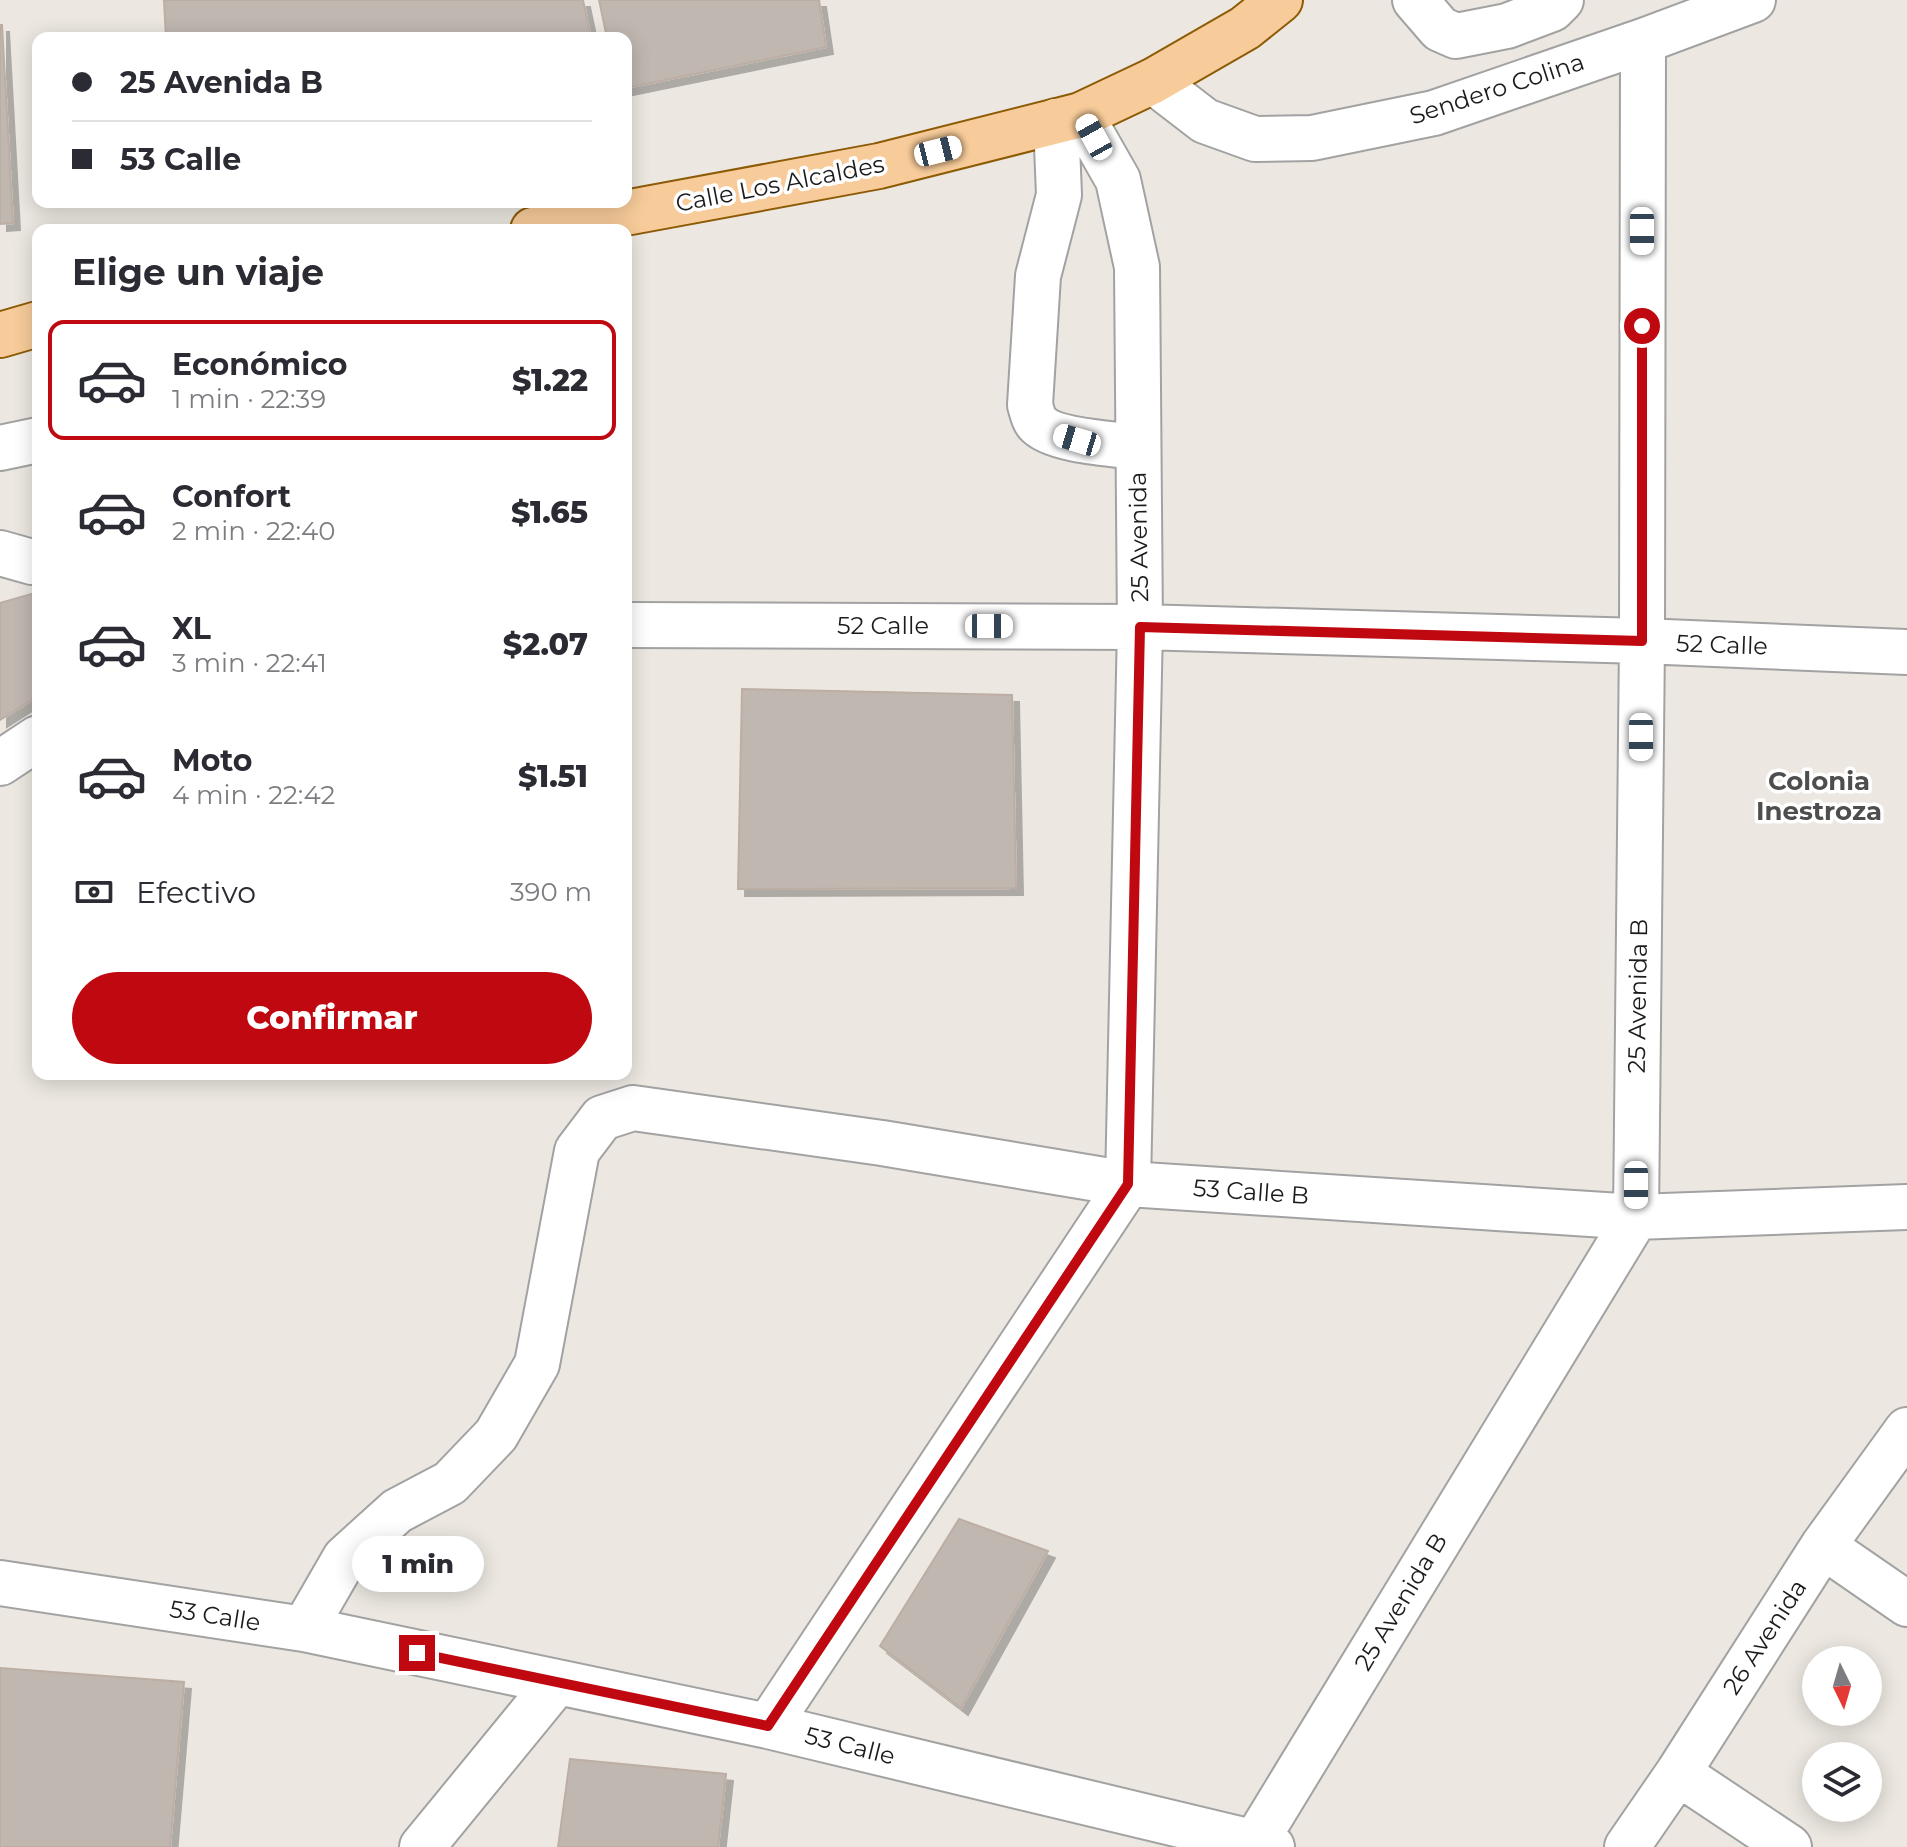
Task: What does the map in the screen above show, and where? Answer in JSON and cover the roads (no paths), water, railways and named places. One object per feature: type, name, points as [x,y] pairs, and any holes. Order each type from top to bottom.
[{"type":"main road","name":"Calle Los Alcaldes","points":[[565,224],[879,166],[1069,118],[1153,81],[1245,28],[1280,0]]},
{"type":"main road","points":[[0,335],[32,326]]},
{"type":"street","points":[[1415,0],[1440,29],[1456,36],[1507,26],[1552,9],[1561,0]]},
{"type":"street","name":"Sendero Colina","points":[[1153,81],[1205,121],[1255,139],[1312,138],[1434,113],[1753,0]]},
{"type":"street","name":"25 Avenida B","points":[[1263,1846],[1636,1217],[1642,641],[1643,41]]},
{"type":"street","points":[[1069,118],[1059,195],[1038,276],[1030,405],[1036,423],[1048,431],[1077,440],[1138,447]]},
{"type":"street","name":"25 Avenida","points":[[1069,118],[1118,180],[1137,267],[1140,627],[1128,1184]]},
{"type":"street","points":[[0,448],[32,441]]},
{"type":"street","points":[[0,553],[32,562]]},
{"type":"street","name":"52 Calle","points":[[632,625],[1140,627],[1907,652]]},
{"type":"street","points":[[0,763],[32,742]]},
{"type":"street","name":"53 Calle B","points":[[304,1629],[345,1558],[397,1511],[450,1483],[496,1435],[537,1364],[577,1151],[602,1118],[633,1108],[882,1143],[1128,1184],[1636,1217],[1907,1207]]},
{"type":"street","points":[[768,1726],[1128,1184]]},
{"type":"street","name":"26 Avenida","points":[[1627,1847],[1823,1546],[1907,1430]]},
{"type":"street","points":[[1823,1546],[1907,1604]]},
{"type":"street","name":"53 Calle","points":[[0,1583],[304,1629],[768,1726],[1263,1846]]},
{"type":"street","points":[[422,1847],[557,1682]]},
{"type":"street","points":[[1678,1773],[1789,1847]]},
{"type":"district","name":"Colonia Inestroza","points":[[1819,796]]}]
